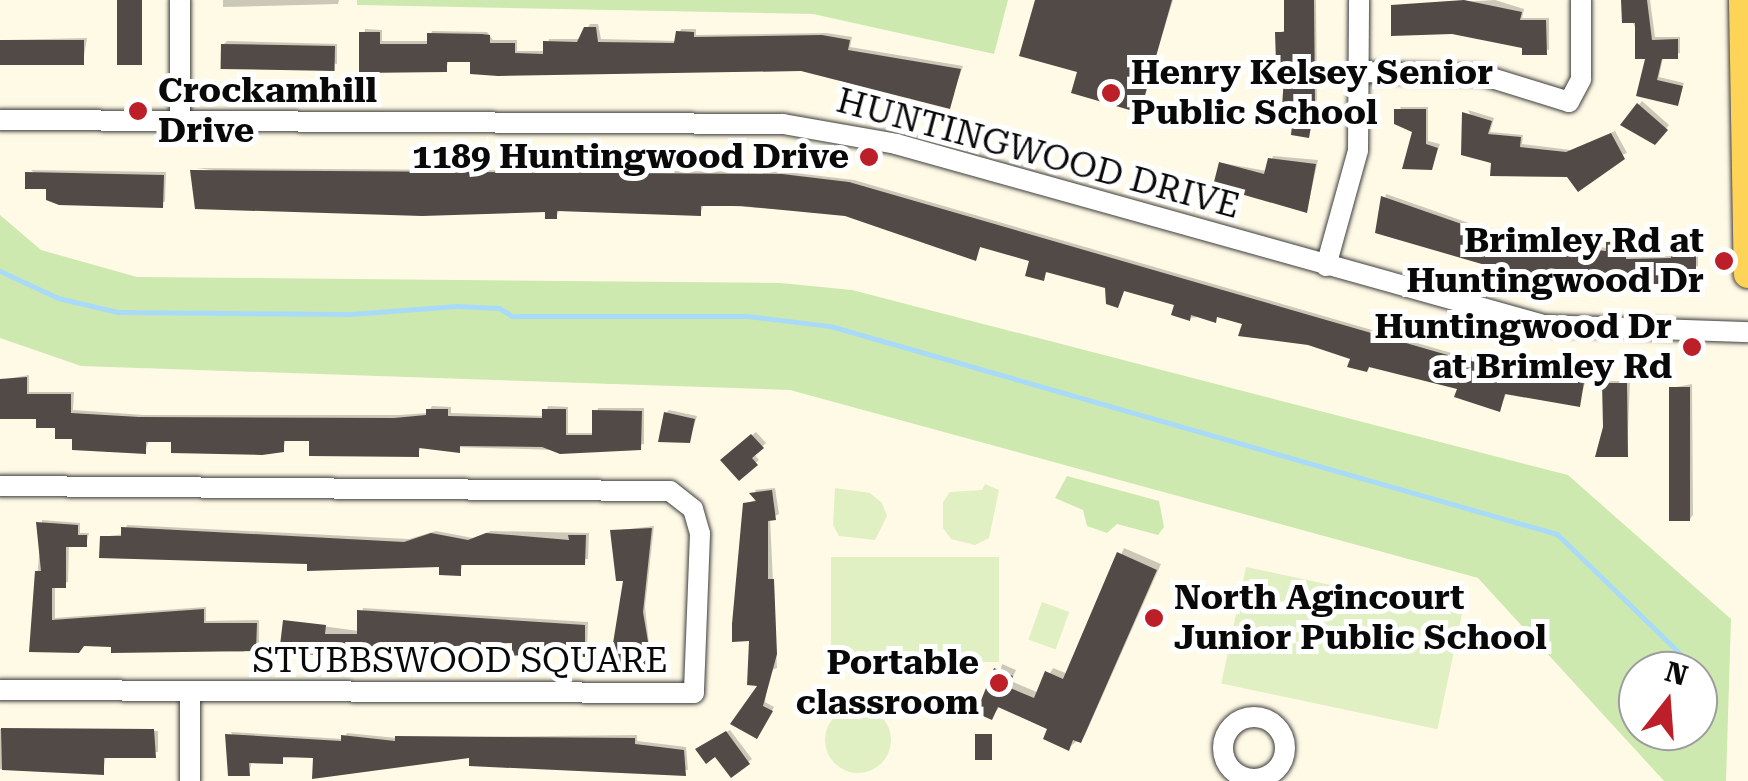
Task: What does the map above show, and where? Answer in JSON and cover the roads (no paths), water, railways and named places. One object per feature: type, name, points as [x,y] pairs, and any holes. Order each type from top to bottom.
[{"type":"main road","points":[[1743,0],[1748,274]]},
{"type":"street","points":[[180,0],[180,120]]},
{"type":"street","points":[[1326,266],[1358,151],[1359,0]]},
{"type":"street","points":[[1360,72],[1482,75],[1569,102],[1581,79],[1581,0]]},
{"type":"street","name":"HUNTINGWOOD DRIVE","points":[[0,120],[783,124],[896,144],[1544,325],[1748,332]]},
{"type":"street","name":"STUBBSWOOD SQUARE","points":[[0,486],[670,491],[697,520],[694,693],[0,690]]},
{"type":"street","points":[[190,692],[190,781]]},
{"type":"waterway","points":[[0,271],[58,298],[117,312],[351,314],[457,306],[499,308],[512,316],[748,316],[830,326],[1557,534],[1677,651]]},
{"type":"place","name":"Henry Kelsey Senior Public School","points":[[1111,93]]},
{"type":"place","name":"Crockamhill Drive","points":[[138,111]]},
{"type":"place","name":"1189 Huntingwood Drive","points":[[869,157]]},
{"type":"place","name":"Brimley Rd at Huntingwood Dr","points":[[1724,261]]},
{"type":"place","name":"Huntingwood Dr at Brimley Rd","points":[[1692,347]]},
{"type":"place","name":"North Agincourt Junior Public School","points":[[1154,618]]},
{"type":"place","name":"Portable classroom","points":[[999,683]]}]
